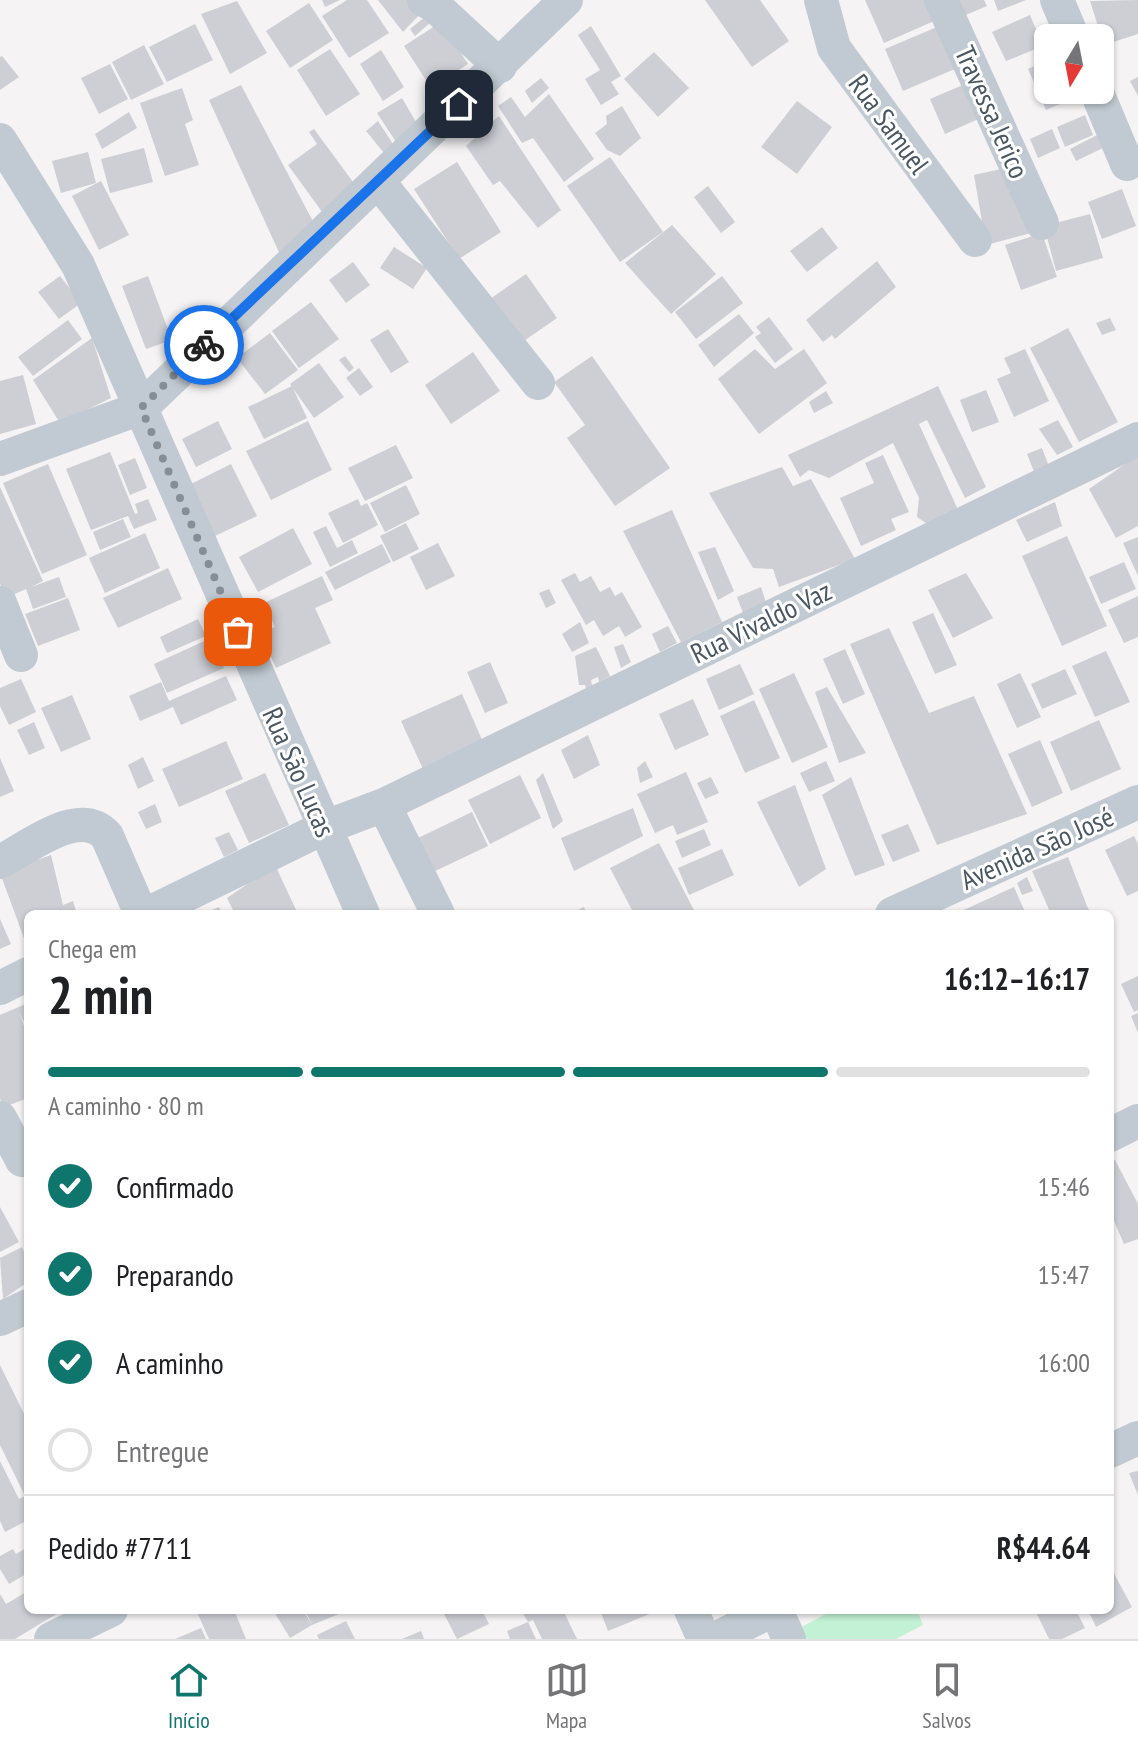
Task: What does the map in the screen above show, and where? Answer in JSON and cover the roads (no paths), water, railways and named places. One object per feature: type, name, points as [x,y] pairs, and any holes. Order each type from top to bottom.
[{"type":"street","points":[[424,0],[434,5],[500,66]]},
{"type":"street","points":[[0,459],[141,408],[566,0]]},
{"type":"street","name":"Rua Samuel","points":[[821,0],[834,48],[975,240]]},
{"type":"street","name":"Travessa Jerico","points":[[941,0],[1042,223]]},
{"type":"street","points":[[1057,0],[1067,24]]},
{"type":"street","points":[[1102,104],[1127,164]]},
{"type":"street","name":"Rua São Lucas","points":[[0,140],[78,265],[361,910]]},
{"type":"street","points":[[378,181],[538,383]]},
{"type":"street","name":"Rua Vivaldo Vaz","points":[[155,910],[323,828],[384,805],[1138,439]]},
{"type":"street","points":[[0,603],[21,655]]},
{"type":"street","name":"Avenida São José","points":[[901,910],[1138,802]]},
{"type":"street","points":[[384,805],[436,910]]},
{"type":"street","points":[[0,862],[72,825],[89,824],[100,828],[107,836],[139,910]]},
{"type":"street","points":[[0,988],[24,976]]},
{"type":"street","points":[[0,1118],[22,1160]]},
{"type":"street","points":[[1114,1133],[1138,1121]]},
{"type":"street","points":[[0,1319],[24,1308]]},
{"type":"street","points":[[1114,1449],[1138,1438]]},
{"type":"street","points":[[51,1639],[103,1614]]},
{"type":"street","points":[[693,1614],[704,1639]]},
{"type":"street","points":[[715,1639],[766,1614]]},
{"type":"street","points":[[776,1614],[789,1639]]}]
